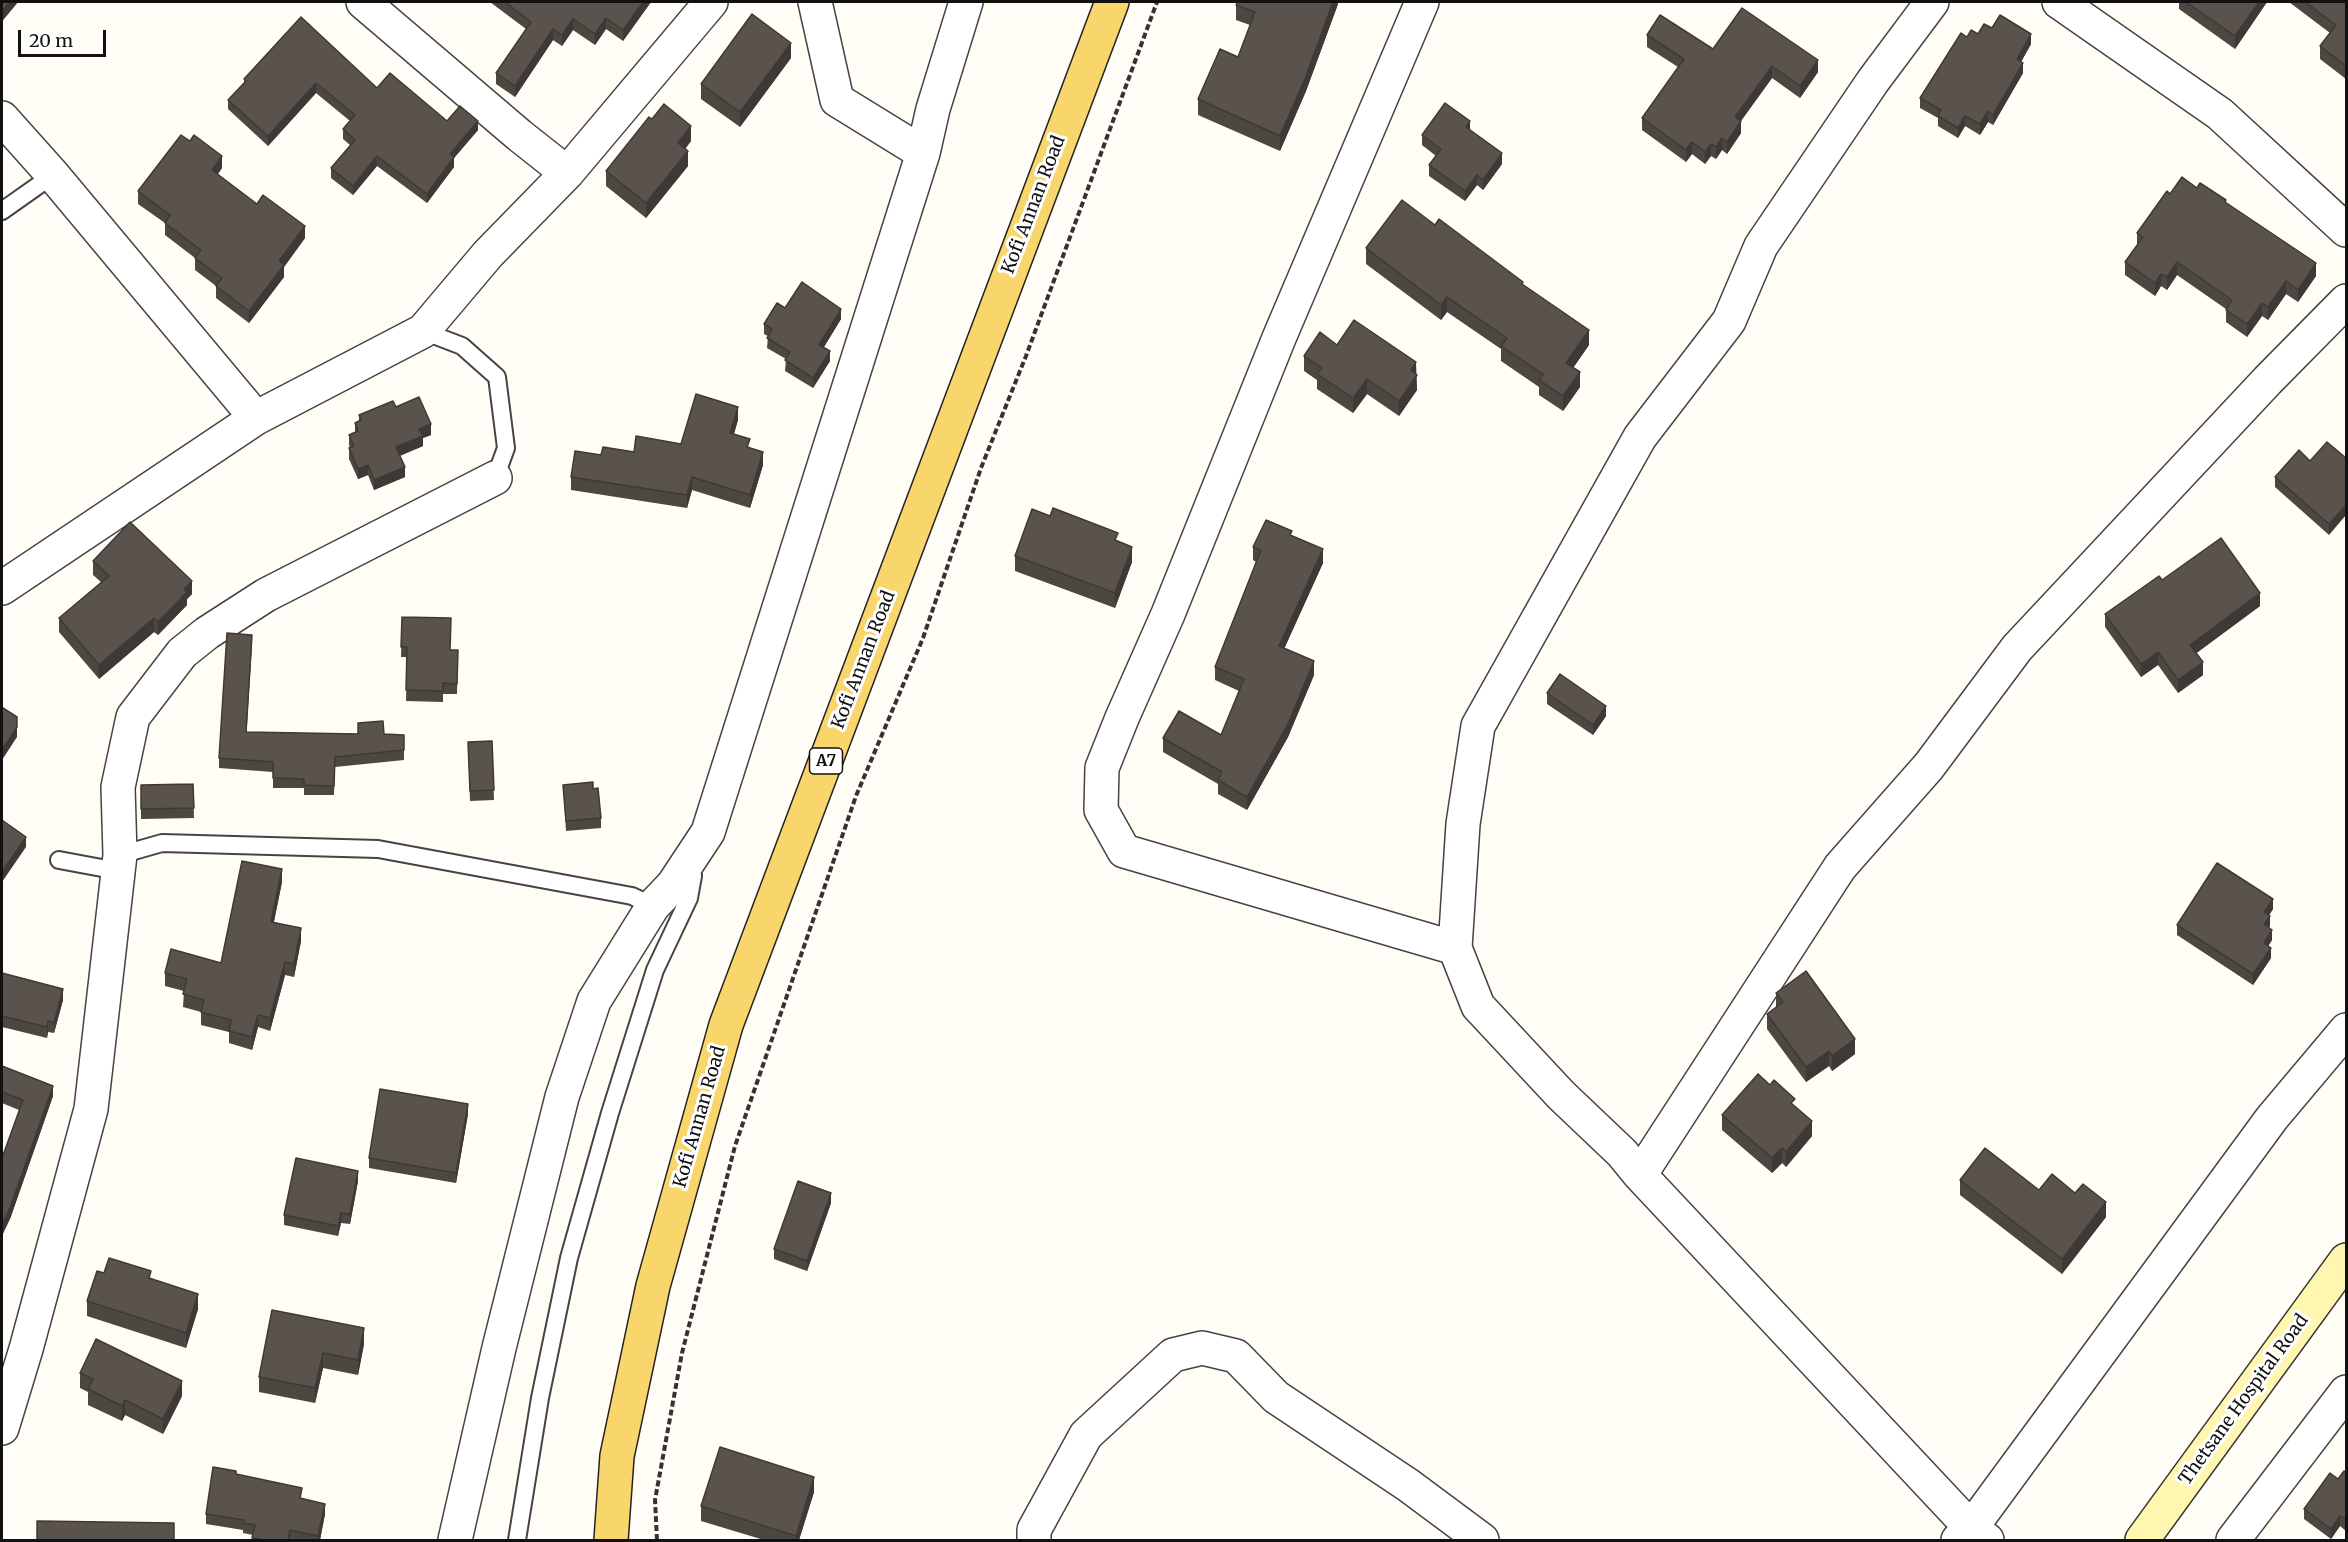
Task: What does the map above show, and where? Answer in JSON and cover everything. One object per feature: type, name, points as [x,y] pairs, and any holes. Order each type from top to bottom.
[{"type":"main road","name":"Kofi Annan Road","points":[[611,1540],[617,1456],[653,1286],[726,1025],[1112,2]]},
{"type":"main road","name":"Thetsane Hospital Road","points":[[2142,1540],[2346,1260]]},
{"type":"street","points":[[363,2],[567,173]]},
{"type":"street","points":[[2,588],[256,418],[423,331],[488,254],[567,173],[711,2]]},
{"type":"street","points":[[815,2],[837,100],[923,153]]},
{"type":"street","points":[[455,1540],[499,1348],[562,1097],[594,1001],[652,906],[673,885],[708,832],[923,153],[933,109],[966,2]]},
{"type":"street","points":[[1422,2],[1279,338],[1168,614],[1102,768],[1101,810],[1124,850],[1455,948]]},
{"type":"street","points":[[1932,2],[1873,81],[1761,246],[1729,321],[1640,437],[1478,726],[1463,824],[1455,948],[1478,1006],[1561,1095],[1622,1153],[1972,1536],[2272,1118],[2346,1030]]},
{"type":"street","points":[[2059,2],[2220,114],[2346,230]]},
{"type":"street","points":[[2,118],[53,175],[256,418]]},
{"type":"street","points":[[1640,1175],[1840,867],[1929,766],[2017,648],[2268,380],[2346,301]]},
{"type":"street","points":[[2,1428],[26,1349],[91,1109],[119,863],[118,787],[133,717],[182,653],[207,633],[266,595],[495,478]]},
{"type":"street","points":[[1034,1540],[1034,1530],[1086,1435],[1173,1355],[1202,1348],[1236,1356],[1276,1397],[1408,1485],[1482,1540]]},
{"type":"street","points":[[2233,1540],[2346,1392]]},
{"type":"lane","points":[[2,211],[53,175]]},
{"type":"lane","points":[[423,331],[462,346],[497,377],[506,448],[495,478]]},
{"type":"lane","points":[[59,860],[119,863],[162,843],[378,849],[632,896],[652,906]]},
{"type":"lane","points":[[517,1540],[540,1398],[569,1258],[610,1113],[655,970],[689,898],[693,876],[688,864]]},
{"type":"path","points":[[657,1540],[655,1500],[682,1353],[735,1146],[856,796],[923,638],[981,468],[1026,356],[1157,2]]},
{"type":"building","points":[[2,2],[10,2],[3,10],[2,9]]},
{"type":"building","points":[[505,2],[643,2],[623,30],[606,18],[595,34],[573,19],[562,35],[553,29],[515,86],[496,73],[531,22]]},
{"type":"building","points":[[1238,2],[1333,2],[1306,76],[1280,136],[1198,99],[1220,49],[1238,57],[1255,12],[1236,5]]},
{"type":"building","points":[[2186,2],[2259,2],[2235,36]]},
{"type":"building","points":[[2305,2],[2346,2],[2346,66],[2320,46],[2336,25]]},
{"type":"building","points":[[1742,8],[1818,60],[1800,86],[1772,66],[1735,117],[1741,121],[1727,142],[1722,138],[1716,147],[1711,144],[1705,152],[1692,142],[1686,150],[1642,118],[1684,59],[1647,35],[1660,15],[1713,49]]},
{"type":"building","points":[[752,14],[791,43],[740,112],[701,84]]},
{"type":"building","points":[[2000,15],[2031,34],[2017,59],[2023,63],[1993,115],[1988,111],[1980,124],[1965,116],[1958,128],[1938,116],[1941,110],[1920,98],[1961,33],[1967,37],[1971,30],[1978,34],[1984,24],[1992,28]]},
{"type":"building","points":[[301,17],[377,88],[390,73],[447,121],[460,106],[478,121],[450,154],[454,157],[427,194],[377,156],[353,186],[331,168],[355,140],[343,129],[355,115],[316,83],[268,136],[228,100],[246,81],[244,79]]},
{"type":"building","points":[[1445,103],[1470,121],[1466,127],[1502,153],[1483,180],[1477,175],[1465,191],[1429,165],[1441,149],[1422,135]]},
{"type":"building","points":[[664,104],[691,126],[678,143],[688,151],[646,203],[606,171],[649,117],[652,119]]},
{"type":"building","points":[[181,135],[190,141],[194,135],[222,156],[212,170],[257,204],[263,195],[305,226],[279,261],[284,265],[249,311],[216,286],[222,278],[195,258],[201,250],[165,223],[170,215],[138,191]]},
{"type":"building","points":[[2182,177],[2197,188],[2200,183],[2316,263],[2298,290],[2286,281],[2268,307],[2262,303],[2247,324],[2226,310],[2232,300],[2177,262],[2167,277],[2161,274],[2155,283],[2125,262],[2143,237],[2137,233],[2167,191],[2170,194]]},
{"type":"building","points":[[1402,200],[1435,225],[1439,219],[1523,282],[1522,284],[1589,330],[1566,363],[1580,372],[1563,396],[1539,380],[1543,374],[1501,346],[1507,338],[1447,297],[1441,305],[1366,248]]},
{"type":"building","points":[[802,282],[841,309],[819,345],[830,351],[813,378],[785,360],[790,352],[767,338],[772,329],[764,324],[777,303],[785,308]]},
{"type":"building","points":[[1354,320],[1416,362],[1411,370],[1417,375],[1399,401],[1367,379],[1353,398],[1317,374],[1322,368],[1304,356],[1320,332],[1337,345]]},
{"type":"building","points":[[696,394],[738,407],[730,433],[750,439],[747,447],[763,452],[750,495],[692,477],[687,495],[571,477],[575,451],[601,455],[603,447],[634,452],[636,436],[681,444]]},
{"type":"building","points":[[419,397],[431,424],[419,429],[423,436],[396,447],[405,467],[374,480],[368,465],[358,469],[349,448],[354,446],[349,435],[358,431],[355,423],[361,420],[359,415],[393,401],[396,407]]},
{"type":"building","points":[[2327,442],[2346,458],[2346,505],[2329,524],[2275,477],[2299,450],[2310,461]]},
{"type":"building","points":[[1053,508],[1118,533],[1115,540],[1132,547],[1115,593],[1015,556],[1032,509],[1050,516]]},
{"type":"building","points":[[1266,520],[1292,531],[1290,535],[1323,549],[1279,646],[1314,661],[1288,724],[1247,797],[1218,780],[1222,772],[1163,738],[1179,711],[1221,735],[1244,679],[1215,667],[1261,550],[1253,547]]},
{"type":"building","points":[[130,522],[192,581],[184,589],[187,592],[158,622],[154,618],[99,665],[59,618],[109,576],[93,561]]},
{"type":"building","points":[[2221,538],[2260,593],[2190,645],[2203,662],[2178,680],[2158,652],[2141,664],[2105,614],[2159,576],[2162,580]]},
{"type":"building","points":[[402,617],[451,618],[450,650],[458,650],[457,684],[443,683],[443,691],[406,690],[407,647],[401,647]]},
{"type":"building","points":[[227,633],[252,635],[246,732],[358,734],[358,723],[383,721],[384,734],[404,735],[404,750],[335,757],[334,786],[304,785],[304,779],[273,778],[273,762],[219,758]]},
{"type":"building","points":[[1560,674],[1606,706],[1593,725],[1547,693]]},
{"type":"building","points":[[2,709],[17,717],[17,727],[2,750]]},
{"type":"building","points":[[492,741],[494,790],[470,791],[468,742]]},
{"type":"building","points":[[593,782],[593,789],[598,788],[601,818],[566,821],[563,785]]},
{"type":"building","points":[[193,784],[194,808],[141,809],[141,785]]},
{"type":"building","points":[[2,820],[26,837],[2,872]]},
{"type":"building","points":[[242,861],[282,869],[271,922],[301,928],[294,964],[285,962],[270,1018],[258,1015],[252,1037],[229,1031],[231,1020],[201,1012],[204,1000],[183,994],[187,979],[165,973],[171,949],[221,963]]},
{"type":"building","points":[[2217,863],[2273,899],[2264,912],[2270,916],[2264,924],[2272,930],[2264,943],[2271,948],[2253,974],[2177,925]]},
{"type":"building","points":[[1806,971],[1855,1039],[1832,1056],[1829,1051],[1806,1067],[1767,1014],[1783,1002],[1776,993]]},
{"type":"building","points":[[2,973],[63,989],[54,1023],[48,1021],[47,1027],[2,1016]]},
{"type":"building","points":[[2,1066],[53,1086],[2,1225],[2,1158],[23,1100],[2,1092]]},
{"type":"building","points":[[1758,1074],[1770,1085],[1774,1080],[1795,1099],[1791,1103],[1812,1121],[1786,1152],[1782,1148],[1772,1158],[1722,1115]]},
{"type":"building","points":[[380,1089],[468,1104],[456,1173],[369,1158]]},
{"type":"building","points":[[1985,1148],[2039,1190],[2052,1174],[2075,1193],[2083,1184],[2106,1202],[2062,1259],[1960,1180]]},
{"type":"building","points":[[296,1158],[358,1171],[350,1214],[341,1213],[338,1226],[284,1215]]},
{"type":"building","points":[[798,1181],[831,1193],[807,1261],[774,1249]]},
{"type":"building","points":[[109,1258],[151,1271],[149,1278],[198,1294],[186,1333],[87,1301],[97,1271],[104,1273]]},
{"type":"building","points":[[272,1310],[364,1328],[358,1360],[323,1353],[315,1388],[259,1377]]},
{"type":"building","points":[[96,1339],[182,1381],[163,1419],[125,1400],[122,1406],[88,1389],[93,1379],[80,1373]]},
{"type":"building","points":[[720,1447],[814,1477],[796,1536],[701,1506]]},
{"type":"building","points":[[213,1467],[302,1488],[300,1498],[325,1504],[318,1536],[290,1530],[288,1540],[252,1538],[255,1525],[243,1523],[244,1520],[206,1514]]},
{"type":"building","points":[[2344,1471],[2346,1473],[2346,1520],[2340,1516],[2331,1529],[2304,1509],[2330,1473],[2338,1479]]},
{"type":"building","points":[[37,1521],[174,1523],[174,1540],[37,1540]]}]
